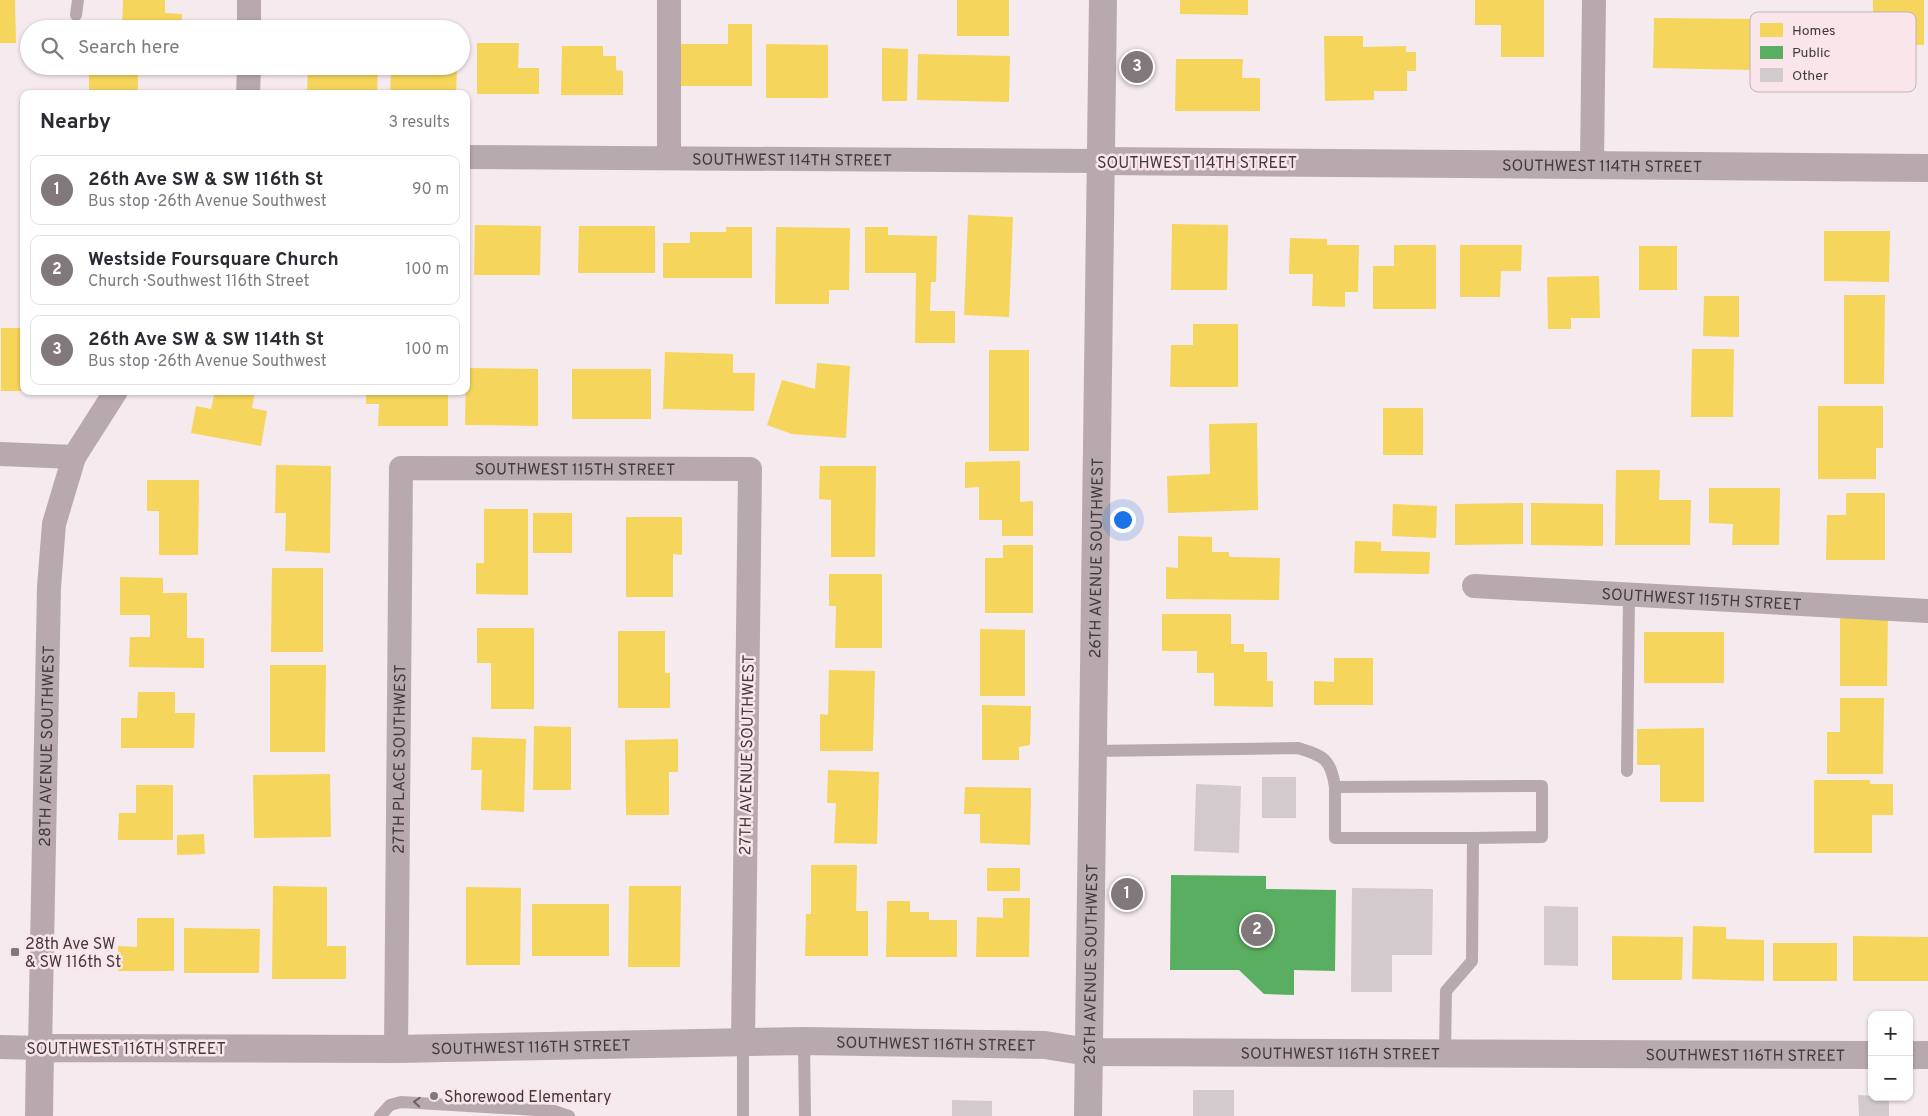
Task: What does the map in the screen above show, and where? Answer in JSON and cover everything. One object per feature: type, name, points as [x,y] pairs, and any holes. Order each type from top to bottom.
[{"type":"street","points":[[249,0],[249,20]]},
{"type":"street","points":[[669,0],[669,158]]},
{"type":"street","name":"26TH AVENUE SOUTHWEST","points":[[1088,1116],[1103,0]]},
{"type":"street","points":[[1592,164],[1594,0]]},
{"type":"street","points":[[248,75],[248,90]]},
{"type":"street","name":"SOUTHWEST 114TH STREET","points":[[470,158],[1592,164],[1928,168]]},
{"type":"street","name":"28TH AVENUE SOUTHWEST","points":[[39,1116],[49,587],[54,524],[74,457],[113,395]]},
{"type":"street","points":[[0,454],[74,457]]},
{"type":"street","name":"SOUTHWEST 115TH STREET","points":[[401,468],[750,469]]},
{"type":"street","name":"27TH PLACE SOUTHWEST","points":[[396,1049],[401,468]]},
{"type":"street","name":"27TH AVENUE SOUTHWEST","points":[[743,1042],[750,469]]},
{"type":"street","name":"SOUTHWEST 115TH STREET","points":[[1474,586],[1928,611]]},
{"type":"street","name":"SOUTHWEST 116TH STREET","points":[[0,1047],[396,1049],[804,1041],[1045,1044],[1088,1052],[1868,1055]]},
{"type":"street","points":[[1913,1055],[1928,1055]]},
{"type":"lane","points":[[76,15],[78,0]]},
{"type":"lane","points":[[1627,771],[1629,594]]},
{"type":"lane","points":[[1092,751],[1298,748],[1321,755],[1332,769],[1335,787],[1335,838],[1542,836],[1542,786],[1335,787]]},
{"type":"lane","points":[[1445,1053],[1446,991],[1472,961],[1473,838]]},
{"type":"lane","points":[[804,1041],[806,1116]]},
{"type":"lane","points":[[743,1042],[743,1116]]},
{"type":"lane","points":[[380,1116],[390,1105],[401,1102],[554,1111],[569,1116]]},
{"type":"building: Homes","points":[[0,0],[15,0],[16,43],[0,43]]},
{"type":"building: Homes","points":[[123,0],[165,0],[165,13],[182,14],[182,20],[122,20]]},
{"type":"building: Homes","points":[[957,0],[1009,0],[1009,36],[957,36]]},
{"type":"building: Homes","points":[[1180,0],[1248,0],[1248,15],[1180,14]]},
{"type":"building: Homes","points":[[1475,0],[1544,0],[1544,57],[1501,57],[1501,25],[1475,25]]},
{"type":"building: Homes","points":[[1873,0],[1924,0],[1924,45],[1916,45],[1916,12],[1873,12]]},
{"type":"building: Homes","points":[[1654,18],[1750,19],[1750,70],[1653,68]]},
{"type":"building: Homes","points":[[728,24],[752,24],[752,86],[680,86],[680,44],[728,44]]},
{"type":"building: Homes","points":[[1324,36],[1363,36],[1363,47],[1406,46],[1406,52],[1416,52],[1416,71],[1407,71],[1407,91],[1374,91],[1374,100],[1325,101]]},
{"type":"building: Homes","points":[[477,43],[519,43],[518,68],[539,68],[539,94],[477,94]]},
{"type":"building: Homes","points":[[766,44],[828,45],[828,98],[766,98]]},
{"type":"building: Homes","points":[[562,46],[603,46],[603,56],[616,56],[616,70],[623,71],[623,95],[561,95]]},
{"type":"building: Homes","points":[[882,48],[908,49],[907,101],[882,101]]},
{"type":"building: Homes","points":[[918,54],[1010,56],[1009,102],[917,100]]},
{"type":"building: Homes","points":[[1176,59],[1243,59],[1242,78],[1260,78],[1260,111],[1175,111]]},
{"type":"building: Homes","points":[[89,75],[138,75],[138,90],[89,90]]},
{"type":"building: Homes","points":[[308,75],[378,75],[377,90],[307,90]]},
{"type":"building: Homes","points":[[391,75],[457,75],[456,90],[390,90]]},
{"type":"building: Homes","points":[[968,215],[1013,217],[1009,317],[964,315]]},
{"type":"building: Homes","points":[[1172,224],[1228,225],[1227,290],[1171,290]]},
{"type":"building: Homes","points":[[475,225],[541,226],[540,275],[474,275]]},
{"type":"building: Homes","points":[[579,226],[655,226],[655,273],[578,273]]},
{"type":"building: Homes","points":[[726,227],[752,227],[752,278],[663,278],[663,243],[690,243],[690,232],[726,232]]},
{"type":"building: Homes","points":[[776,227],[850,228],[849,290],[829,290],[829,304],[775,304]]},
{"type":"building: Homes","points":[[865,227],[888,227],[888,235],[937,236],[936,282],[931,282],[930,311],[955,311],[955,343],[915,343],[916,273],[865,273]]},
{"type":"building: Homes","points":[[1824,231],[1890,231],[1889,282],[1824,281]]},
{"type":"building: Homes","points":[[1290,238],[1327,239],[1327,245],[1359,245],[1358,292],[1345,292],[1345,307],[1312,306],[1313,274],[1289,274]]},
{"type":"building: Homes","points":[[1394,245],[1436,245],[1436,309],[1373,309],[1373,266],[1394,266]]},
{"type":"building: Homes","points":[[1460,245],[1522,245],[1521,271],[1501,271],[1500,297],[1460,297]]},
{"type":"building: Homes","points":[[1639,246],[1677,246],[1677,290],[1639,290]]},
{"type":"building: Homes","points":[[1599,276],[1600,318],[1571,318],[1571,329],[1548,329],[1547,277]]},
{"type":"building: Homes","points":[[1844,295],[1885,295],[1884,384],[1844,384]]},
{"type":"building: Homes","points":[[1704,296],[1739,296],[1739,337],[1703,336]]},
{"type":"building: Homes","points":[[1193,324],[1238,324],[1238,387],[1170,387],[1171,345],[1193,345]]},
{"type":"building: Homes","points":[[1,328],[20,328],[20,391],[1,391]]},
{"type":"building: Homes","points":[[1692,349],[1734,349],[1733,417],[1691,417]]},
{"type":"building: Homes","points":[[989,350],[1029,350],[1029,451],[989,451]]},
{"type":"building: Homes","points":[[665,352],[733,354],[733,373],[755,373],[754,411],[663,409]]},
{"type":"building: Homes","points":[[817,363],[850,366],[846,438],[792,434],[767,425],[782,380],[815,389]]},
{"type":"building: Homes","points":[[470,368],[538,369],[538,426],[465,425],[466,395],[470,395]]},
{"type":"building: Homes","points":[[572,369],[651,369],[651,419],[572,419]]},
{"type":"building: Homes","points":[[214,395],[254,395],[252,408],[267,411],[261,446],[191,433],[196,406],[211,409]]},
{"type":"building: Homes","points":[[366,395],[448,395],[448,426],[378,426],[379,404],[366,404]]},
{"type":"building: Homes","points":[[1818,406],[1883,406],[1883,448],[1876,448],[1876,479],[1818,479]]},
{"type":"building: Homes","points":[[1383,408],[1423,408],[1423,455],[1383,455]]},
{"type":"building: Homes","points":[[1257,423],[1258,510],[1168,513],[1167,476],[1210,474],[1209,424]]},
{"type":"building: Homes","points":[[1020,461],[1020,502],[1033,501],[1033,536],[1002,536],[1002,520],[979,520],[979,487],[965,488],[965,462]]},
{"type":"building: Homes","points":[[276,465],[331,466],[330,553],[285,551],[286,513],[275,513]]},
{"type":"building: Homes","points":[[820,466],[876,466],[875,557],[831,557],[831,500],[819,499]]},
{"type":"building: Homes","points":[[1616,470],[1660,470],[1659,500],[1691,500],[1690,545],[1615,545]]},
{"type":"building: Homes","points":[[147,480],[199,480],[198,555],[159,555],[159,511],[147,511]]},
{"type":"building: Homes","points":[[1709,488],[1780,488],[1779,545],[1732,545],[1733,524],[1709,523]]},
{"type":"building: Homes","points":[[1846,493],[1885,493],[1885,560],[1826,560],[1827,515],[1846,515]]},
{"type":"building: Homes","points":[[1523,503],[1523,544],[1455,545],[1455,504]]},
{"type":"building: Homes","points":[[1531,503],[1603,504],[1603,546],[1531,545]]},
{"type":"building: Homes","points":[[1393,504],[1437,506],[1436,538],[1392,536]]},
{"type":"building: Homes","points":[[484,509],[528,509],[528,595],[476,594],[476,563],[484,563]]},
{"type":"building: Homes","points":[[533,513],[572,513],[572,553],[533,553]]},
{"type":"building: Homes","points":[[626,517],[682,517],[682,555],[673,554],[673,597],[626,597]]},
{"type":"building: Homes","points":[[1178,536],[1212,537],[1212,552],[1229,552],[1229,557],[1280,558],[1279,600],[1166,599],[1166,567],[1178,568]]},
{"type":"building: Homes","points":[[1355,541],[1381,542],[1381,551],[1430,552],[1429,574],[1354,573]]},
{"type":"building: Homes","points":[[1003,545],[1033,545],[1033,613],[985,613],[985,558],[1003,558]]},
{"type":"building: Homes","points":[[272,568],[323,568],[323,652],[271,652]]},
{"type":"building: Homes","points":[[829,574],[882,574],[882,648],[835,648],[836,606],[829,606]]},
{"type":"building: Homes","points":[[120,577],[163,578],[163,593],[187,593],[187,638],[204,638],[204,668],[129,667],[130,637],[150,637],[150,615],[120,615]]},
{"type":"building: Homes","points":[[1840,612],[1888,612],[1887,686],[1840,686]]},
{"type":"building: Homes","points":[[1162,614],[1231,614],[1231,644],[1244,644],[1244,652],[1267,652],[1267,681],[1273,681],[1273,707],[1214,706],[1214,673],[1197,673],[1197,651],[1162,651]]},
{"type":"building: Homes","points":[[477,628],[534,628],[534,709],[491,709],[491,663],[477,663]]},
{"type":"building: Homes","points":[[980,629],[1025,630],[1025,696],[980,696]]},
{"type":"building: Homes","points":[[618,631],[665,631],[665,673],[670,673],[670,708],[618,708]]},
{"type":"building: Homes","points":[[1644,632],[1724,632],[1724,683],[1644,683]]},
{"type":"building: Homes","points":[[1334,658],[1373,658],[1373,705],[1314,705],[1314,681],[1334,682]]},
{"type":"building: Homes","points":[[270,665],[326,665],[325,752],[270,752]]},
{"type":"building: Homes","points":[[829,670],[875,671],[873,751],[820,751],[820,714],[828,715]]},
{"type":"building: Homes","points":[[138,692],[175,692],[175,713],[195,713],[194,748],[121,748],[121,718],[137,718]]},
{"type":"building: Homes","points":[[1840,698],[1884,698],[1883,774],[1827,774],[1827,732],[1840,732]]},
{"type":"building: Homes","points":[[982,705],[1031,706],[1030,745],[1019,747],[1019,760],[982,760]]},
{"type":"building: Homes","points":[[534,726],[571,727],[571,790],[533,790]]},
{"type":"building: Homes","points":[[1704,728],[1704,802],[1660,802],[1660,765],[1637,765],[1637,729]]},
{"type":"building: Homes","points":[[472,737],[526,739],[524,812],[481,810],[482,770],[471,770]]},
{"type":"building: Homes","points":[[678,739],[678,772],[669,772],[669,815],[626,815],[625,740]]},
{"type":"building: Homes","points":[[828,770],[879,772],[877,844],[834,843],[836,803],[827,803]]},
{"type":"building: Homes","points":[[330,774],[331,837],[254,838],[253,775]]},
{"type":"building: Homes","points":[[1814,780],[1870,780],[1870,784],[1893,784],[1893,815],[1872,815],[1872,853],[1814,853]]},
{"type":"building: Homes","points":[[136,785],[173,785],[173,840],[118,840],[119,813],[136,813]]},
{"type":"building: Homes","points":[[965,787],[1031,788],[1030,845],[980,843],[980,814],[964,814]]},
{"type":"building: Homes","points":[[204,834],[205,854],[177,855],[177,835]]},
{"type":"building: Homes","points":[[811,865],[857,865],[856,911],[868,911],[868,956],[805,956],[806,914],[811,914]]},
{"type":"building: Homes","points":[[987,868],[1020,868],[1020,891],[987,891]]},
{"type":"building: Homes","points":[[273,886],[327,887],[327,946],[346,946],[346,979],[272,979]]},
{"type":"building: Homes","points":[[629,886],[681,886],[680,967],[628,967]]},
{"type":"building: Homes","points":[[466,887],[521,888],[520,965],[466,965]]},
{"type":"building: Homes","points":[[1003,898],[1030,898],[1029,957],[976,957],[977,917],[1003,918]]},
{"type":"building: Homes","points":[[887,901],[910,901],[910,912],[929,912],[929,920],[957,920],[957,957],[886,957]]},
{"type":"building: Homes","points":[[532,904],[609,904],[609,956],[532,956]]},
{"type":"building: Homes","points":[[137,918],[174,918],[174,971],[118,971],[118,946],[137,947]]},
{"type":"building: Homes","points":[[1693,926],[1726,927],[1726,939],[1764,940],[1764,981],[1692,979]]},
{"type":"building: Homes","points":[[184,928],[260,929],[259,973],[184,973]]},
{"type":"building: Homes","points":[[1612,936],[1683,937],[1682,980],[1612,980]]},
{"type":"building: Homes","points":[[1853,936],[1928,937],[1928,981],[1853,981]]},
{"type":"building: Homes","points":[[1773,943],[1837,943],[1837,981],[1773,981]]},
{"type":"building: Public","points":[[1171,875],[1266,876],[1266,889],[1336,890],[1335,971],[1294,970],[1294,995],[1264,994],[1239,970],[1170,970]]},
{"type":"building: Other","points":[[1262,777],[1296,777],[1296,818],[1262,818]]},
{"type":"building: Other","points":[[1196,784],[1241,786],[1239,853],[1194,851]]},
{"type":"building: Other","points":[[1352,888],[1433,889],[1432,955],[1392,955],[1392,992],[1351,992]]},
{"type":"building: Other","points":[[1544,906],[1578,907],[1578,966],[1544,965]]},
{"type":"building: Other","points":[[1193,1090],[1234,1090],[1234,1116],[1193,1116]]},
{"type":"building: Other","points":[[1858,1095],[1868,1096],[1868,1101],[1889,1101],[1889,1116],[1859,1116]]},
{"type":"building: Other","points":[[952,1100],[992,1101],[992,1116],[952,1116]]},
{"type":"place","name":"26th Ave SW & SW 114th St","points":[[1137,67]]},
{"type":"place","name":"26th Ave SW & SW 116th St","points":[[1127,894]]},
{"type":"place","name":"Westside Foursquare Church","points":[[1257,930]]},
{"type":"place","name":"28th Ave SW & SW 116th St","points":[[15,952]]},
{"type":"place","name":"Shorewood Elementary","points":[[434,1096]]}]
